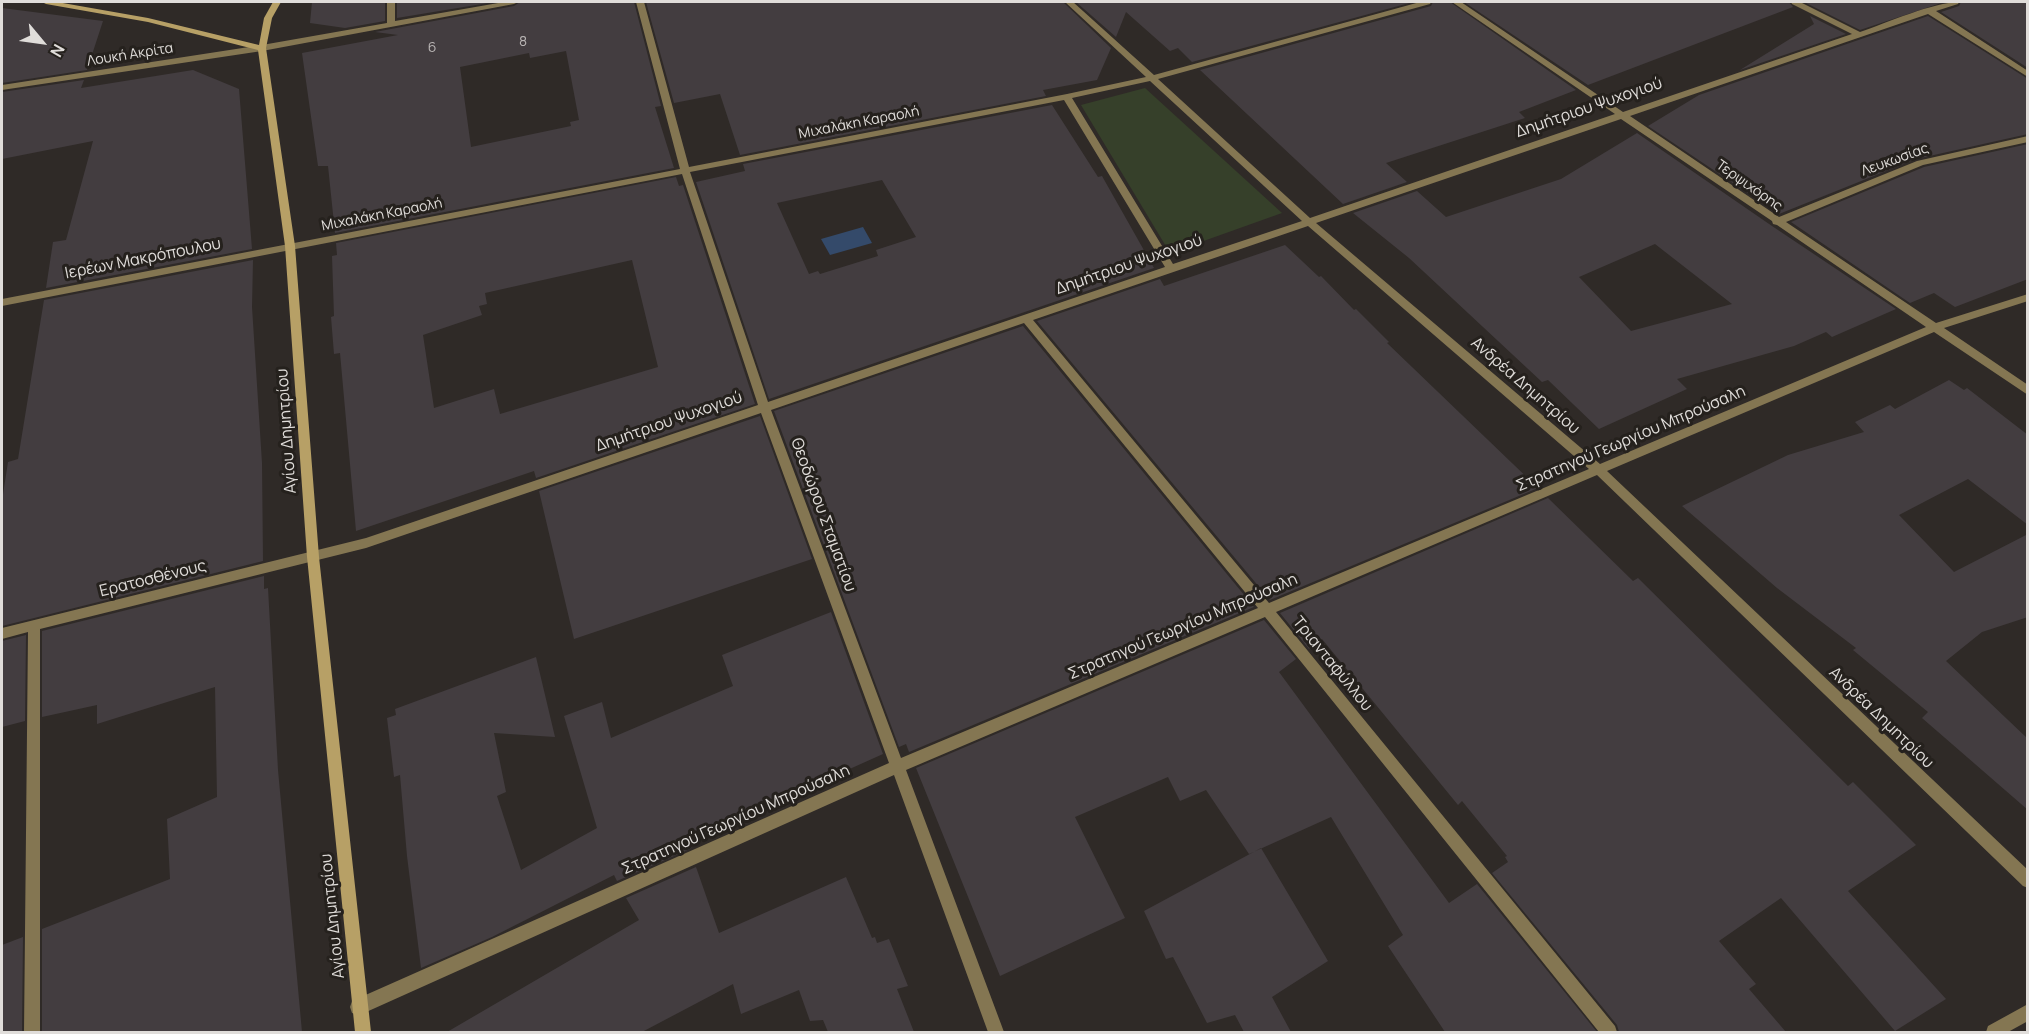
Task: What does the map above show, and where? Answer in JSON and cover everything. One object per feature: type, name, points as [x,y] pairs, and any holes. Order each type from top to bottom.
[{"type":"main road","points":[[46,2],[148,20],[262,48]]},
{"type":"main road","name":"Αγίου Δημητρίου","points":[[277,2],[268,18],[262,48],[290,246],[313,557],[358,1007],[363,1032]]},
{"type":"street","points":[[391,2],[391,24]]},
{"type":"street","name":"Λουκή Ακρίτα","points":[[2,88],[262,48],[514,2]]},
{"type":"street","name":"Θεοδώρου Σταματίου","points":[[640,2],[684,170],[764,407],[996,1032]]},
{"type":"street","name":"Ανδρέα Δημητρίου","points":[[1069,2],[1308,221],[1600,471],[2028,881]]},
{"type":"street","name":"Μιχαλάκη Καραολή","points":[[290,246],[1067,97],[1152,78],[1427,2]]},
{"type":"street","name":"Τερψιχόρης","points":[[1456,2],[1776,222],[1936,327],[2028,391]]},
{"type":"street","points":[[1795,2],[1858,34]]},
{"type":"street","name":"Δημήτριου Ψυχογιού","points":[[313,557],[366,543],[1955,2]]},
{"type":"street","points":[[1928,10],[2028,75]]},
{"type":"street","points":[[1067,97],[1170,268]]},
{"type":"street","name":"Λευκωσίας","points":[[1776,222],[1920,163],[2028,139]]},
{"type":"street","name":"Ιερέων Μακρόπουλου","points":[[2,302],[290,246]]},
{"type":"street","name":"Στρατηγού Γεωργίου Μπρούσαλη","points":[[358,1007],[898,766],[1266,609],[1600,471],[1936,327],[2028,297]]},
{"type":"street","name":"Τριανταφύλλου","points":[[1026,319],[1266,609],[1609,1032]]},
{"type":"street","name":"Ερατοσθένους","points":[[2,633],[313,557]]},
{"type":"street","points":[[32,1032],[34,625]]},
{"type":"street","points":[[1994,1032],[2028,1012]]},
{"type":"green space","points":[[1145,88],[1282,213],[1170,253],[1081,105]]},
{"type":"water","points":[[863,227],[872,243],[830,255],[821,239]]},
{"type":"building","points":[[312,2],[385,2],[385,21],[345,28],[310,23]]},
{"type":"building","points":[[397,2],[494,2],[397,18]]},
{"type":"building","points":[[520,2],[634,2],[661,106],[655,107],[674,168],[335,233],[328,166],[318,166],[302,53],[398,35],[375,32],[514,6]],"holes":[[[566,51],[579,120],[570,122],[571,126],[471,147],[460,67],[529,53],[530,58]]]},
{"type":"building","points":[[646,2],[1063,2],[1111,48],[1097,80],[1043,90],[1046,96],[740,155],[720,94],[674,103]]},
{"type":"building","points":[[1076,2],[1413,2],[1192,62],[1178,48],[1170,51],[1126,12],[1116,37]]},
{"type":"building","points":[[1433,2],[1450,2],[1576,90],[1519,112],[1525,118],[1386,163],[1407,182],[1343,204],[1200,70],[1431,6]]},
{"type":"building","points":[[1464,2],[1789,2],[1793,7],[1588,85]]},
{"type":"building","points":[[1804,2],[1944,2],[1860,30]]},
{"type":"building","points":[[1961,2],[2028,2],[2028,68],[1941,12],[1959,6]]},
{"type":"building","points":[[2,8],[103,21],[87,70],[2,83]]},
{"type":"building","points":[[1810,16],[1846,34],[1740,70],[1814,24]]},
{"type":"building","points":[[1928,16],[2028,79],[2028,134],[1916,159],[1779,214],[1648,126],[1699,95]]},
{"type":"building","points":[[193,70],[239,89],[252,249],[46,288],[53,242],[66,240],[93,141],[2,159],[2,92],[84,80],[81,88]]},
{"type":"building","points":[[1052,105],[1098,177],[1102,176],[1154,268],[769,399],[696,182],[745,171],[743,164]],"holes":[[[882,180],[916,237],[876,250],[878,256],[820,274],[818,271],[809,274],[777,203]]]},
{"type":"building","points":[[1637,133],[1896,309],[1832,337],[1826,332],[1794,346],[1677,379],[1687,389],[1599,429],[1548,380],[1542,382],[1409,258],[1353,213],[1417,191],[1446,217],[1561,179]],"holes":[[[1655,244],[1732,304],[1631,331],[1579,277]]]},
{"type":"building","points":[[2028,144],[2028,279],[1955,307],[1934,293],[1910,303],[1791,222],[1924,167]]},
{"type":"building","points":[[676,177],[679,186],[683,185],[755,404],[536,478],[534,471],[356,531],[340,353],[334,354],[331,317],[334,316],[332,256],[337,255],[336,243]],"holes":[[[632,260],[658,367],[500,414],[494,389],[434,408],[423,335],[482,315],[479,306],[487,304],[485,293]]]},
{"type":"building","points":[[1285,245],[1319,277],[1321,276],[1354,310],[1356,309],[1389,342],[1387,343],[1538,488],[1270,600],[1037,321],[1160,279],[1164,286]]},
{"type":"building","points":[[253,260],[252,307],[262,463],[263,561],[2,626],[2,501],[8,462],[18,459],[44,300]]},
{"type":"building","points":[[1023,326],[1254,607],[909,752],[906,744],[899,747],[774,411]]},
{"type":"building","points":[[1949,380],[1964,390],[1967,388],[2028,435],[2028,525],[1968,479],[1899,515],[1954,572],[2028,534],[2028,617],[1982,632],[1946,661],[2028,739],[2028,810],[1922,718],[1928,712],[1853,650],[1856,648],[1777,588],[1682,506],[1788,455],[1864,432],[1855,422],[1890,405],[1895,409]]},
{"type":"building","points":[[760,416],[812,559],[574,639],[539,491]]},
{"type":"building","points":[[1548,498],[1633,581],[1638,578],[1848,786],[1853,782],[1916,845],[1848,891],[1946,999],[1895,1031],[1781,898],[1719,941],[1756,984],[1749,989],[1786,1032],[1619,1032],[1617,1025],[1492,873],[1508,862],[1505,857],[1507,856],[1462,801],[1458,805],[1322,639],[1309,649],[1280,613]]},
{"type":"building","points":[[264,576],[264,589],[268,588],[278,770],[302,1032],[42,1032],[42,929],[170,879],[167,819],[217,797],[215,687],[97,724],[97,705],[42,717],[42,631]]},
{"type":"building","points":[[831,612],[883,754],[689,841],[692,847],[690,849],[617,881],[614,875],[492,937],[421,968],[407,856],[400,775],[394,777],[387,718],[396,715],[395,709],[536,657],[555,737],[494,733],[506,792],[497,796],[521,870],[597,828],[564,716],[602,702],[611,738],[733,686],[722,655]]},
{"type":"building","points":[[1264,620],[1296,659],[1279,672],[1449,903],[1477,884],[1597,1032],[1445,1032],[1388,946],[1403,935],[1331,817],[1249,854],[1206,790],[1180,801],[1168,777],[1075,817],[1125,918],[1000,976],[916,768]]},
{"type":"building","points":[[26,635],[25,721],[2,727],[2,641]]},
{"type":"building","points":[[1261,848],[1328,961],[1272,997],[1291,1032],[1244,1032],[1235,1015],[1207,1023],[1173,957],[1166,959],[1144,911]]},
{"type":"building","points":[[696,867],[719,933],[846,877],[872,938],[875,937],[877,943],[889,939],[908,986],[897,989],[914,1032],[828,1032],[823,1020],[810,1021],[799,990],[741,1014],[733,984],[642,1032],[447,1032],[639,920],[626,898]]},
{"type":"building","points":[[23,937],[22,1032],[2,1032],[2,945]]}]
